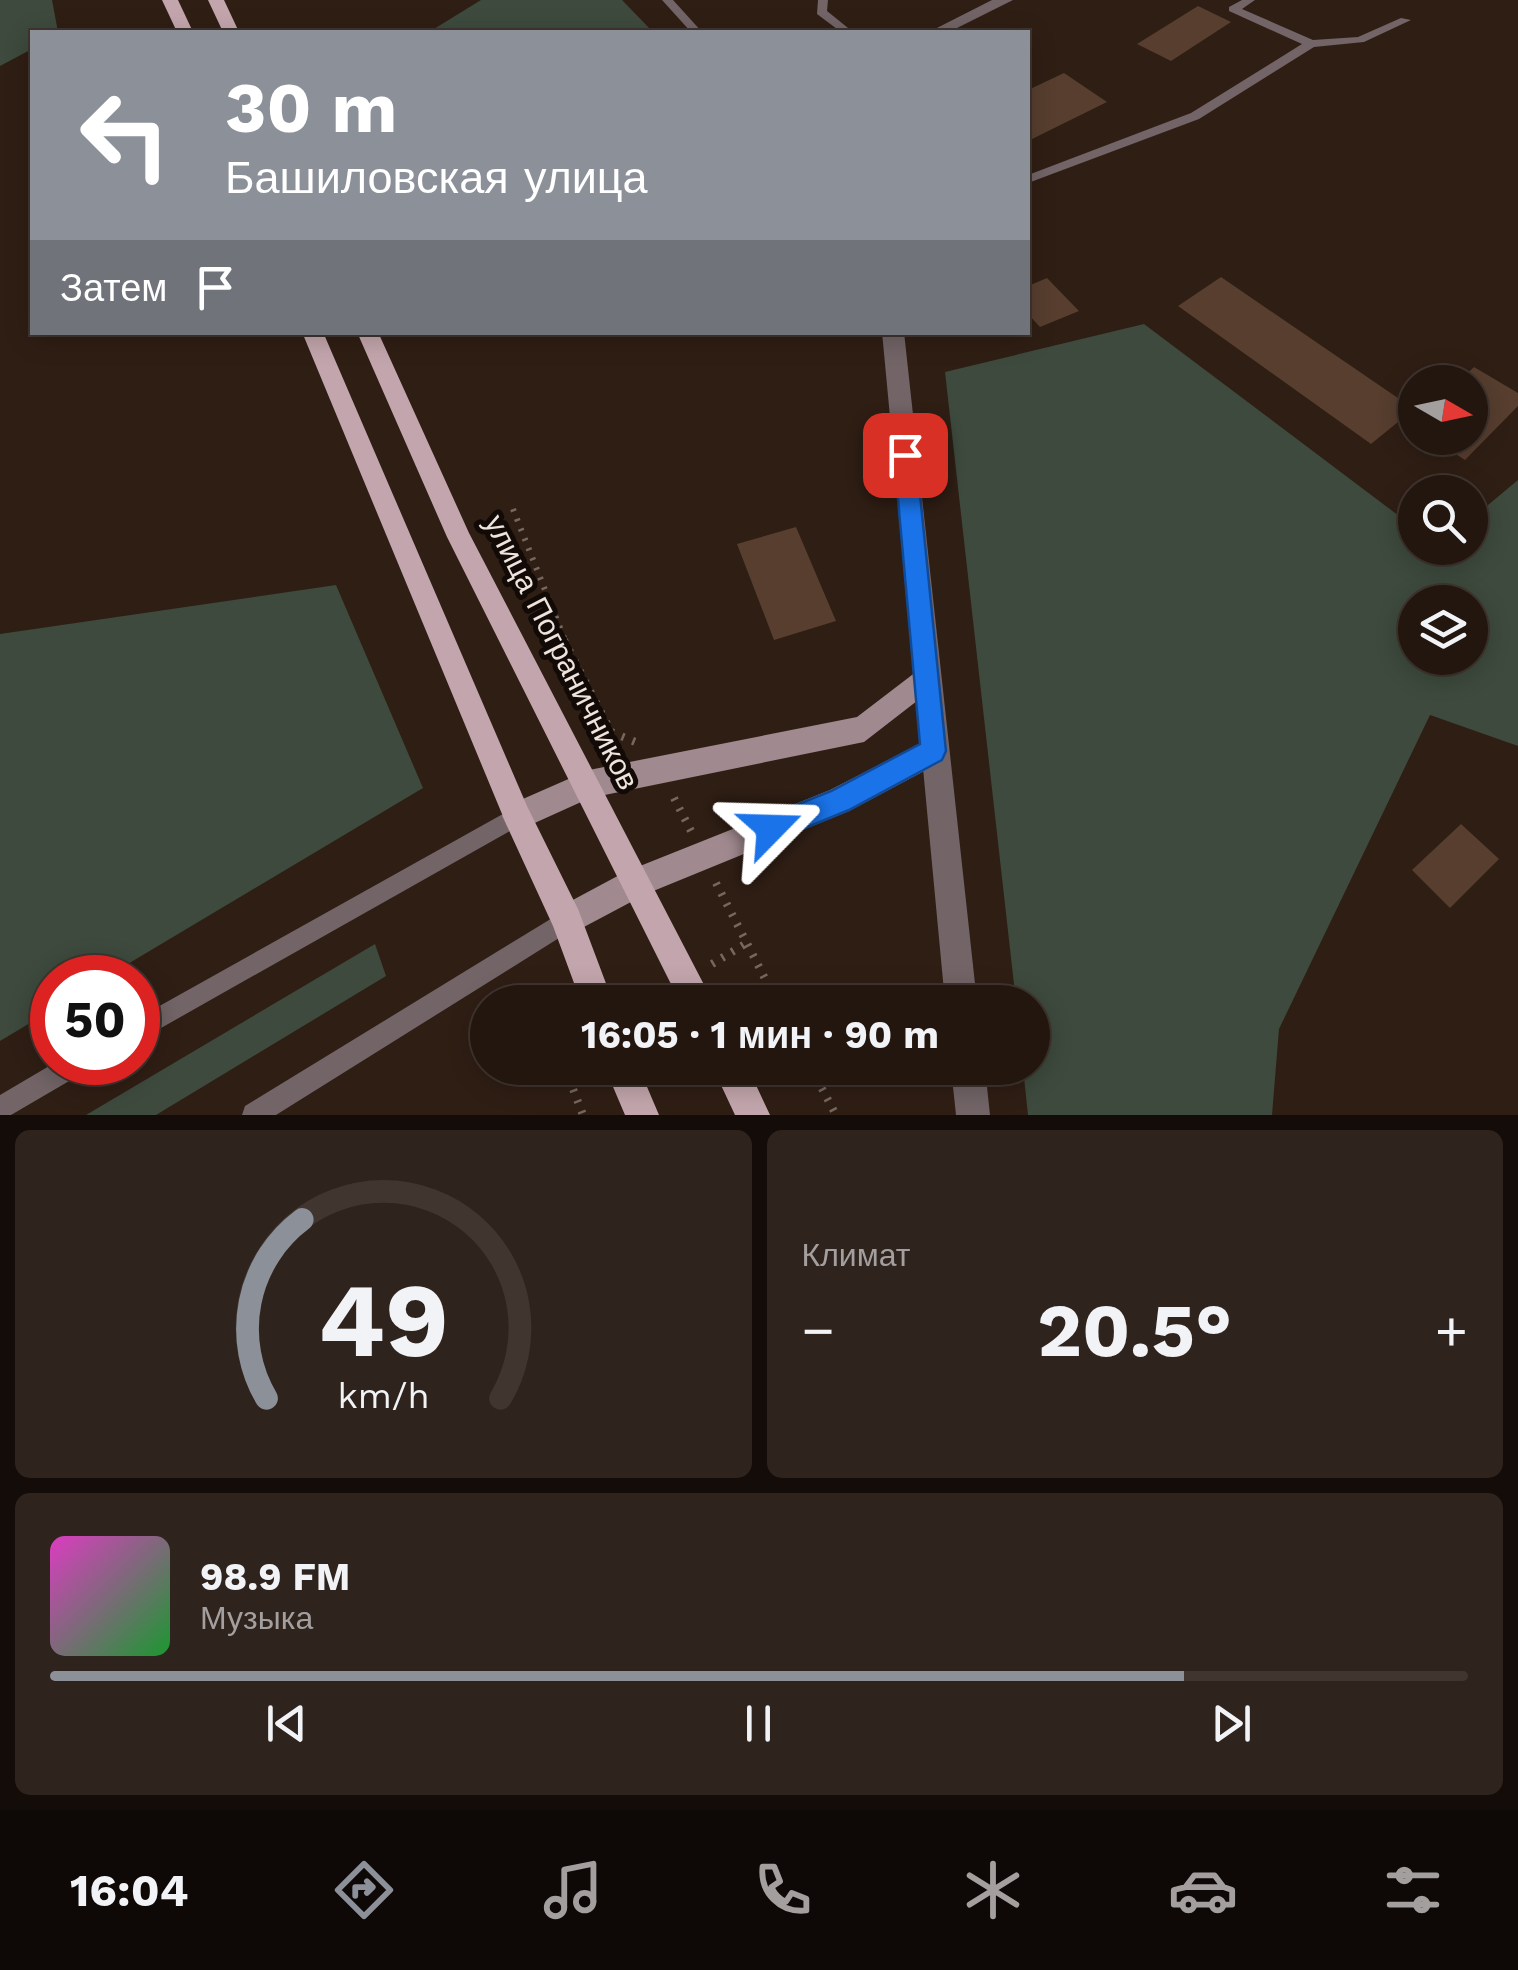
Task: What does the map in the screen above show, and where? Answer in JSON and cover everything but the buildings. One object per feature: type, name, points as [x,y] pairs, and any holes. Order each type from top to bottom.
[{"type":"main road","points":[[170,0],[184,30]]},
{"type":"main road","points":[[216,0],[231,30]]},
{"type":"main road","points":[[313,335],[516,816],[567,920],[591,985]]},
{"type":"main road","name":"улица Пограничников","points":[[368,335],[459,537],[589,784],[688,985]]},
{"type":"main road","points":[[516,816],[589,784],[864,729],[926,678]]},
{"type":"main road","points":[[567,920],[636,883],[839,801],[933,751]]},
{"type":"main road","points":[[629,1085],[642,1115]]},
{"type":"main road","points":[[738,1085],[753,1115]]},
{"type":"street","points":[[941,30],[1005,0]]},
{"type":"street","points":[[893,335],[958,985]]},
{"type":"street","points":[[970,1085],[973,1115]]},
{"type":"lane","points":[[667,0],[695,30]]},
{"type":"lane","points":[[823,0],[821,12],[845,30]]},
{"type":"lane","points":[[1250,0],[1233,9],[1311,44]]},
{"type":"lane","points":[[1030,177],[1195,116],[1311,44],[1360,40],[1405,20]]},
{"type":"lane","points":[[160,1018],[516,816]]},
{"type":"lane","points":[[254,1115],[567,920]]},
{"type":"lane","points":[[0,1108],[40,1085]]},
{"type":"path","points":[[572,1085],[583,1115]]},
{"type":"path","points":[[820,1085],[836,1115]]},
{"type":"green space","points":[[0,0],[52,0],[58,30],[30,30],[30,50],[0,66]]},
{"type":"green space","points":[[481,0],[622,0],[651,30],[432,30]]},
{"type":"green space","points":[[1144,324],[1398,515],[1398,565],[1488,565],[1488,505],[1518,480],[1518,746],[1430,715],[1279,1029],[1272,1115],[1028,1115],[1025,1085],[1050,1085],[1050,985],[1014,985],[945,372]]},
{"type":"green space","points":[[336,585],[423,788],[143,955],[30,955],[30,1023],[0,1041],[0,634]]},
{"type":"green space","points":[[375,944],[386,976],[156,1115],[86,1115],[137,1085],[160,1085],[160,1071]]},
{"type":"route","points":[[771,828],[839,801],[933,751],[905,455]]}]
